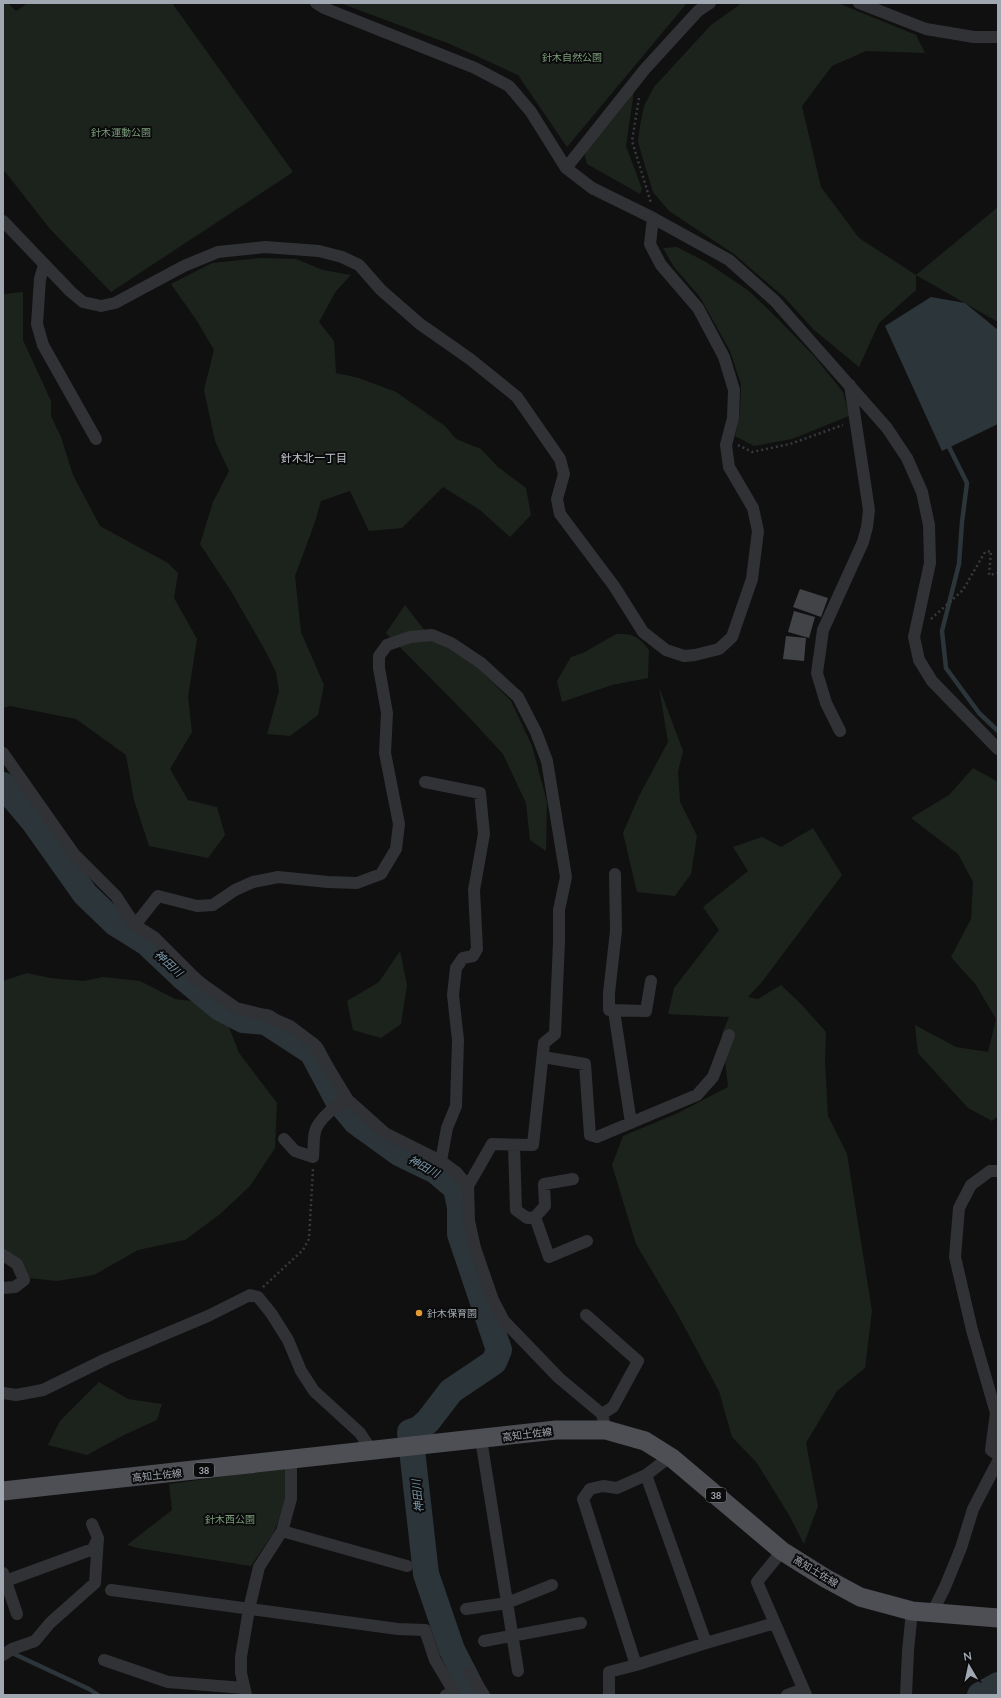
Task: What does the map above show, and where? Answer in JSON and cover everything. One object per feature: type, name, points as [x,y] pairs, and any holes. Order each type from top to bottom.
[{"type":"main road","name":"高知土佐線","points":[[3,1492],[481,1439],[556,1430],[604,1422],[645,1441],[672,1458],[782,1551],[825,1578],[860,1597],[912,1611],[998,1618]]},
{"type":"street","points":[[316,3],[331,11],[475,68],[509,86],[531,112],[566,168],[592,188],[653,218],[729,260],[775,301],[887,428],[907,458],[922,492],[929,525],[930,563],[914,636],[919,660],[932,680],[998,750]]},
{"type":"street","points":[[566,168],[645,69],[698,12],[710,3]]},
{"type":"street","points":[[859,3],[926,29],[974,37],[998,37]]},
{"type":"street","points":[[3,221],[71,292],[83,302],[101,306],[114,303],[184,266],[218,252],[265,247],[319,251],[342,257],[359,265],[381,290],[420,324],[470,360],[517,397],[560,459],[564,474],[557,499],[560,514],[614,586],[643,632],[666,650],[684,656],[719,649],[732,637],[752,579],[758,531],[753,508],[729,467],[726,445],[733,418],[734,390],[724,357],[698,308],[661,265],[650,244],[653,218]]},
{"type":"street","points":[[44,265],[40,279],[37,324],[43,345],[96,439]]},
{"type":"street","points":[[840,730],[826,703],[817,673],[823,630],[863,542],[869,510],[850,385]]},
{"type":"street","points":[[135,925],[158,896],[197,906],[213,905],[235,890],[253,882],[278,877],[357,883],[381,874],[396,849],[399,824],[385,753],[387,713],[379,668],[379,656],[387,645],[410,637],[432,635],[451,643],[481,664],[518,697],[536,732],[547,761],[566,877],[559,910],[555,1034],[544,1042],[533,1145],[492,1144],[468,1186],[469,1221],[475,1248],[493,1300],[504,1321],[604,1422],[638,1361],[586,1315]]},
{"type":"street","points":[[3,753],[74,854],[116,896],[135,925],[154,937],[199,982],[236,1008],[264,1015],[290,1026],[314,1044],[348,1100],[385,1133],[441,1161],[456,1172],[468,1186]]},
{"type":"street","points":[[425,782],[480,793],[484,834],[474,890],[477,949],[472,956],[463,958],[456,968],[453,994],[458,1040],[456,1106],[447,1128],[441,1161]]},
{"type":"street","points":[[615,874],[616,931],[609,993],[609,1010],[646,1010],[651,981]]},
{"type":"street","points":[[614,1011],[631,1123]]},
{"type":"street","points":[[542,1057],[585,1064],[590,1135],[597,1136],[698,1095],[713,1077],[729,1035]]},
{"type":"street","points":[[284,1139],[295,1151],[314,1157],[315,1131],[324,1117],[343,1101],[348,1100]]},
{"type":"street","points":[[514,1145],[516,1210],[527,1218],[535,1217],[545,1206],[544,1184],[573,1179]]},
{"type":"street","points":[[998,1171],[990,1171],[971,1185],[959,1208],[955,1257],[972,1330],[996,1413],[991,1450],[998,1454]]},
{"type":"street","points":[[535,1217],[550,1257],[587,1241]]},
{"type":"street","points":[[3,1255],[17,1264],[24,1280],[15,1287],[3,1288]]},
{"type":"street","points":[[3,1393],[16,1395],[42,1390],[106,1360],[208,1316],[250,1295],[258,1297],[271,1313],[288,1340],[301,1372],[314,1391],[360,1433],[372,1451]]},
{"type":"street","points":[[481,1439],[518,1671]]},
{"type":"street","points":[[636,1665],[583,1499],[590,1489],[603,1486],[617,1488],[646,1475],[663,1462],[672,1458]]},
{"type":"street","points":[[104,1660],[168,1682],[245,1692],[241,1673],[241,1657],[249,1609],[259,1567],[282,1531],[291,1499],[291,1461]]},
{"type":"street","points":[[932,1613],[945,1587],[961,1548],[973,1509],[998,1461]]},
{"type":"street","points":[[646,1475],[706,1643]]},
{"type":"street","points":[[7,1653],[35,1641],[50,1623],[95,1583],[98,1538],[92,1524]]},
{"type":"street","points":[[282,1531],[407,1566]]},
{"type":"street","points":[[17,1614],[4,1579],[93,1549],[98,1538]]},
{"type":"street","points":[[782,1551],[757,1582],[804,1692],[787,1695]]},
{"type":"street","points":[[466,1609],[507,1603],[552,1585]]},
{"type":"street","points":[[111,1590],[398,1630],[425,1630],[436,1660],[454,1692],[446,1695]]},
{"type":"street","points":[[906,1695],[912,1611]]},
{"type":"street","points":[[484,1641],[581,1623]]},
{"type":"street","points":[[609,1695],[609,1672],[775,1623]]},
{"type":"street","points":[[469,1672],[484,1695]]},
{"type":"path","points":[[639,96],[632,141],[649,195],[653,218]]},
{"type":"path","points":[[727,439],[752,452],[790,444],[856,419]]},
{"type":"path","points":[[914,636],[963,590],[985,552],[991,551],[989,575],[998,573]]},
{"type":"path","points":[[258,1297],[264,1286],[303,1250],[309,1239],[314,1157]]},
{"type":"green space","name":"針木運動公園","points":[[3,3],[8,3],[16,11],[28,3],[172,3],[293,172],[111,292],[50,229],[3,169]]},
{"type":"green space","name":"針木自然公園","points":[[340,3],[687,3],[567,147],[518,75],[450,44]]},
{"type":"green space","points":[[742,3],[838,3],[916,35],[925,53],[866,51],[832,66],[802,106],[821,187],[859,238],[916,275],[916,290],[879,323],[859,367],[813,329],[785,298],[734,254],[669,211],[653,192],[638,141],[644,106],[654,87],[711,25]]},
{"type":"green space","points":[[634,91],[626,146],[642,189],[640,194],[587,164],[584,152]]},
{"type":"green space","points":[[998,207],[998,322],[916,275]]},
{"type":"green space","points":[[677,247],[706,262],[749,291],[778,319],[814,356],[843,392],[849,416],[792,439],[754,446],[735,436],[740,412],[741,384],[730,351],[700,297],[674,267],[663,248]]},
{"type":"green space","points":[[261,258],[296,259],[323,270],[351,275],[336,291],[319,322],[334,341],[336,373],[359,378],[396,392],[445,426],[456,439],[481,449],[498,467],[526,488],[531,515],[510,537],[480,510],[443,487],[402,528],[369,531],[350,491],[321,501],[315,522],[295,576],[301,632],[324,685],[318,715],[290,736],[267,734],[279,691],[276,672],[231,591],[200,544],[213,502],[229,471],[215,441],[204,390],[214,350],[197,321],[171,284],[212,263]]},
{"type":"green space","points":[[23,292],[23,340],[51,401],[51,416],[61,437],[73,475],[100,526],[168,563],[178,573],[174,598],[197,639],[188,697],[192,732],[170,769],[188,800],[217,807],[225,835],[208,858],[149,846],[134,800],[126,755],[76,719],[10,706],[3,708],[3,294]]},
{"type":"green space","points":[[405,605],[429,636],[477,667],[511,701],[532,746],[547,802],[546,851],[530,840],[526,803],[503,754],[466,714],[386,633]]},
{"type":"green space","points":[[616,634],[631,635],[642,642],[649,650],[648,678],[612,685],[562,702],[557,681],[571,657],[583,653]]},
{"type":"green space","points":[[659,687],[683,751],[678,772],[680,802],[697,836],[691,874],[675,896],[637,892],[623,833],[639,796],[668,742]]},
{"type":"green space","points":[[973,768],[998,782],[998,1116],[992,1121],[968,1108],[918,1053],[915,1025],[956,1047],[988,1052],[996,1019],[976,985],[951,957],[971,919],[973,882],[958,854],[911,818],[949,795]]},
{"type":"green space","points":[[813,828],[842,875],[761,983],[748,997],[758,999],[781,985],[802,1005],[826,1032],[825,1062],[828,1116],[847,1154],[872,1311],[865,1368],[837,1391],[806,1443],[818,1506],[804,1544],[789,1515],[757,1463],[732,1437],[719,1391],[678,1315],[636,1244],[612,1165],[623,1136],[678,1113],[728,1087],[722,1034],[729,1017],[668,1014],[674,988],[719,930],[703,907],[748,871],[733,847],[762,837],[781,847]]},
{"type":"green space","points":[[400,951],[407,985],[401,1024],[381,1038],[353,1030],[347,1001],[379,982]]},
{"type":"green space","points":[[27,973],[50,978],[83,981],[103,977],[140,981],[175,999],[192,1001],[224,1014],[239,1053],[277,1103],[275,1148],[250,1186],[219,1215],[185,1240],[138,1250],[94,1275],[57,1281],[29,1278],[3,1261],[3,981]]},
{"type":"green space","points":[[99,1382],[128,1399],[162,1404],[157,1420],[124,1435],[87,1455],[48,1445],[60,1421]]},
{"type":"green space","name":"針木西公園","points":[[285,1468],[287,1500],[274,1532],[251,1566],[137,1548],[127,1545],[172,1510],[169,1484]]},
{"type":"shaded area","points":[[931,297],[965,303],[998,330],[998,424],[942,451],[885,326]]},
{"type":"building","points":[[800,589],[828,598],[821,617],[793,607]]},
{"type":"building","points":[[794,611],[815,617],[809,638],[788,632]]},
{"type":"building","points":[[786,636],[806,638],[804,661],[783,659]]},
{"type":"waterway","points":[[949,447],[967,483],[959,564],[942,631],[946,668],[979,713],[998,731]]},
{"type":"waterway","name":"神田川","points":[[3,785],[34,822],[85,894],[115,923],[147,943],[184,978],[220,1008],[243,1020],[266,1022],[312,1052],[337,1099],[356,1122],[399,1153],[436,1171],[456,1188],[460,1207],[460,1234],[499,1350],[494,1362],[451,1391],[428,1421],[419,1429],[410,1432],[426,1574],[452,1650],[475,1695]]},
{"type":"waterway","points":[[10,1652],[89,1689],[98,1695]]},
{"type":"waterway","name":"神田川","points":[[980,1695],[998,1685]]},
{"type":"place","name":"針木保育園","points":[[419,1313]]},
{"type":"district","name":"針木北一丁目","points":[[314,457]]}]
